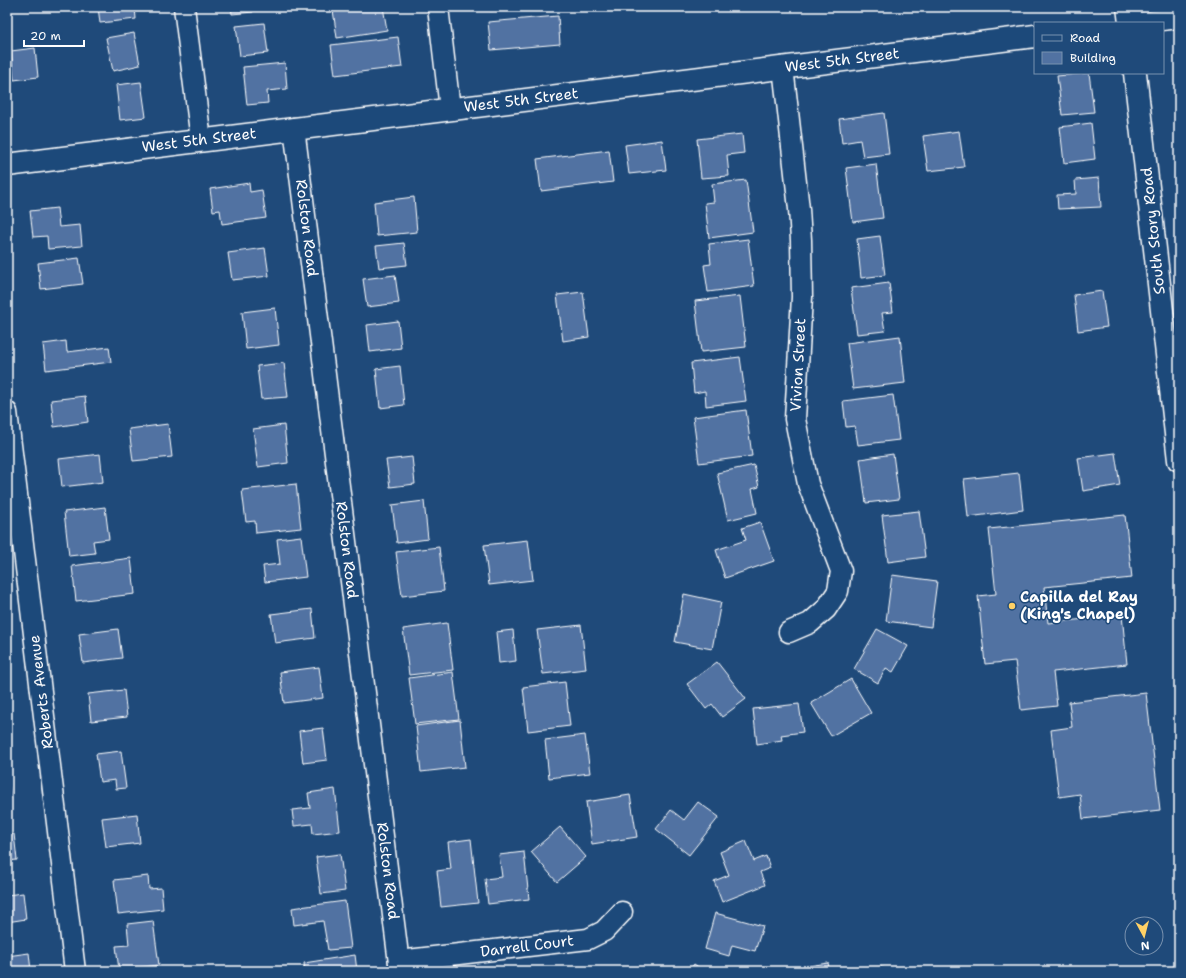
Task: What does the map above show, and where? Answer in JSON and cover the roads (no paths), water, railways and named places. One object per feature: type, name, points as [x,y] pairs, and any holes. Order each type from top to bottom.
[{"type":"street","points":[[184,7],[201,140]]},
{"type":"street","points":[[438,7],[450,109]]},
{"type":"street","points":[[1128,7],[1130,22]]},
{"type":"street","points":[[1145,22],[1179,18]]},
{"type":"street","name":"West 5th Street","points":[[7,164],[1034,36]]},
{"type":"street","name":"Vivion Street","points":[[783,67],[799,209],[801,240],[802,297],[795,419],[808,484],[841,572],[838,590],[826,609],[810,622],[790,632]]},
{"type":"street","name":"South Story Road","points":[[1135,74],[1172,344],[1179,460]]},
{"type":"street","name":"Rolston Road","points":[[294,128],[400,966]]},
{"type":"street","name":"Roberts Avenue","points":[[7,412],[75,971]]},
{"type":"street","name":"Darrell Court","points":[[400,966],[588,939],[604,931],[622,912]]},
{"type":"place","name":"Capilla del Ray (King's Chapel)","points":[[1012,606]]}]
